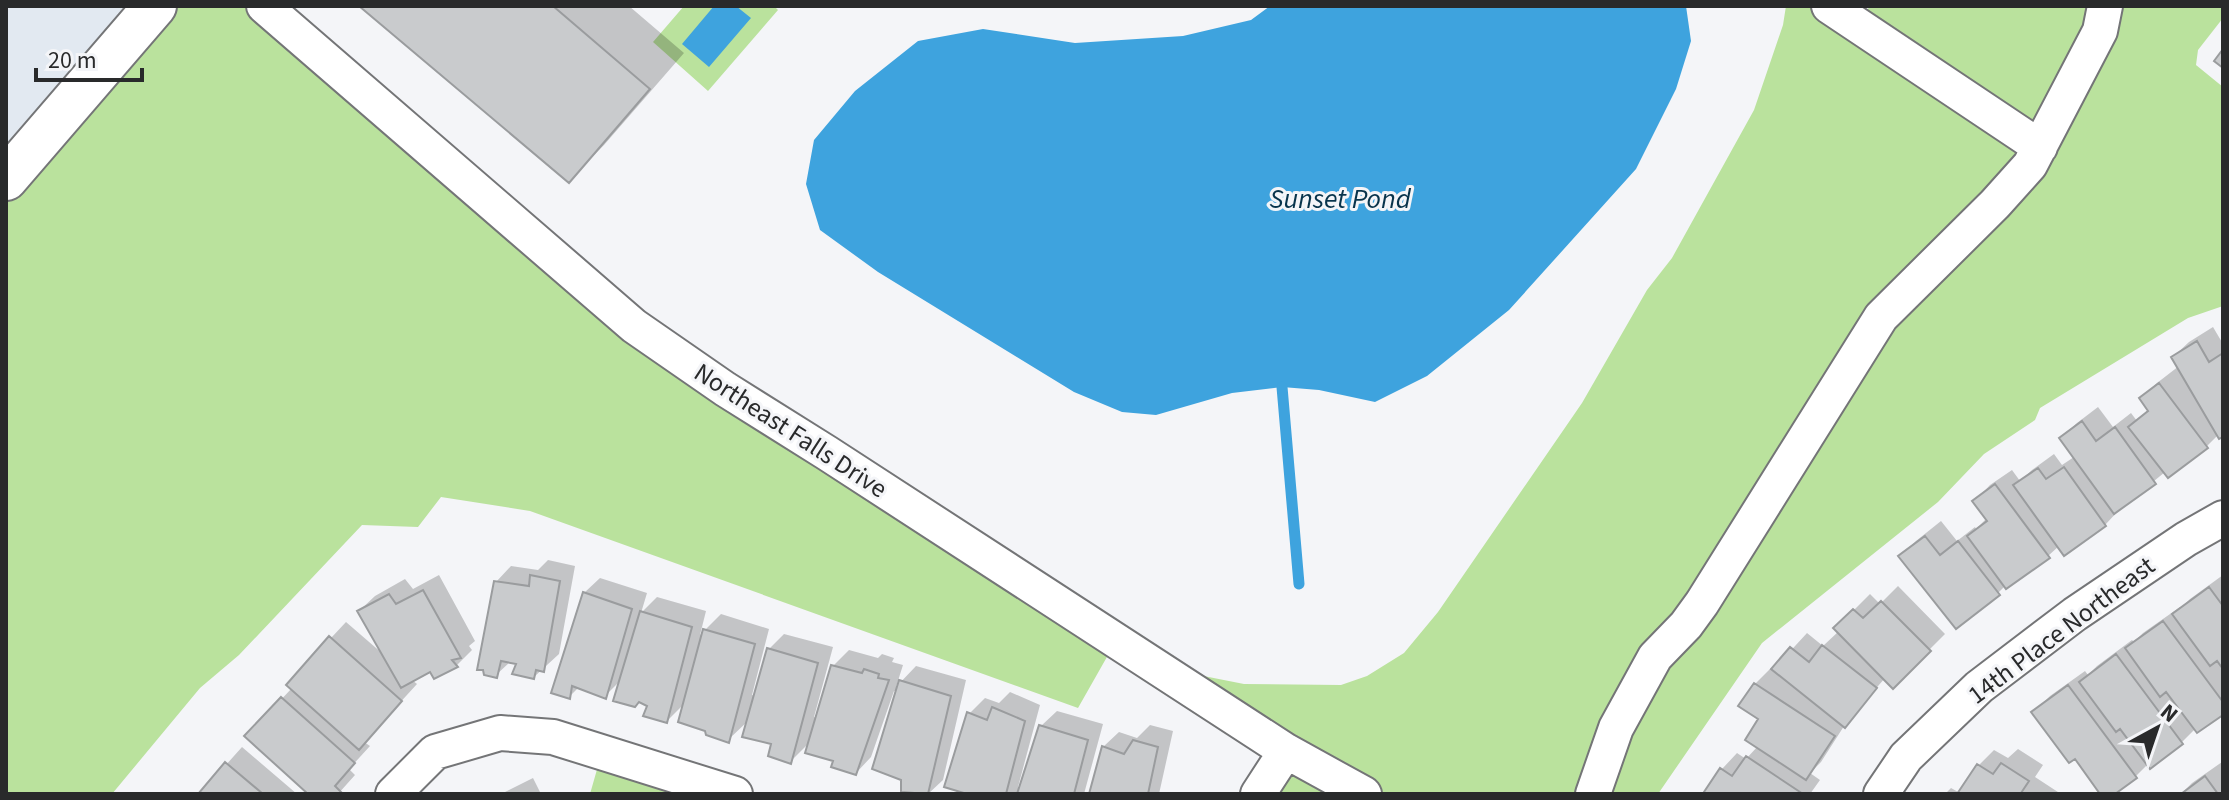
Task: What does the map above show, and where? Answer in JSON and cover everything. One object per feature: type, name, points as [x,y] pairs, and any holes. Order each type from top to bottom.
[{"type":"street","points":[[6,179],[155,6]]},
{"type":"street","name":"Northeast Falls Drive","points":[[264,6],[634,326],[725,389],[1286,751],[1364,794]]},
{"type":"street","points":[[1829,6],[2040,147]]},
{"type":"street","points":[[1593,794],[1616,728],[1655,657],[1702,603],[1881,317],[2030,165],[2100,31],[2105,6]]},
{"type":"street","name":"14th Place Northeast","points":[[1881,794],[1906,757],[1979,687],[2075,614],[2186,539],[2223,518]]},
{"type":"street","points":[[393,794],[435,752],[500,733],[553,737],[735,794]]},
{"type":"street","points":[[1258,794],[1286,751]]},
{"type":"shaded area","points":[[6,6],[155,6],[6,179]]},
{"type":"green space","points":[[155,6],[264,6],[634,326],[1116,641],[1078,708],[530,511],[441,497],[418,527],[362,525],[239,655],[200,688],[112,794],[6,794],[6,179]]},
{"type":"green space","points":[[684,6],[774,6],[778,10],[708,91],[653,42]]},
{"type":"green space","points":[[1786,6],[1829,6],[1856,26],[1870,6],[2223,6],[2223,18],[2198,50],[2196,65],[2223,87],[2223,306],[2188,318],[2040,408],[2035,420],[1984,454],[1938,502],[1762,643],[1658,794],[1258,794],[1286,751],[1153,666],[1244,684],[1341,685],[1367,676],[1404,653],[1438,612],[1582,403],[1647,290],[1672,258],[1754,110],[1783,25]]},
{"type":"green space","points":[[602,752],[735,794],[590,794]]},
{"type":"water","points":[[714,6],[736,6],[751,18],[709,67],[682,44]]},
{"type":"water","name":"Sunset Pond","points":[[1270,6],[1686,6],[1691,41],[1676,89],[1636,169],[1509,310],[1427,376],[1375,402],[1319,390],[1282,387],[1232,393],[1156,415],[1122,412],[1074,392],[878,272],[820,230],[806,184],[814,140],[855,91],[918,41],[983,29],[1075,43],[1183,36],[1251,20]]},
{"type":"building","points":[[359,6],[553,6],[650,89],[569,183]]},
{"type":"building","points":[[2223,49],[2223,68],[2214,61]]},
{"type":"building","points":[[2197,341],[2209,362],[2223,353],[2223,437],[2219,439],[2171,357]]},
{"type":"building","points":[[2159,383],[2208,448],[2168,478],[2128,427],[2148,411],[2139,398]]},
{"type":"building","points":[[2082,421],[2096,441],[2115,427],[2156,484],[2114,514],[2059,438]]},
{"type":"building","points":[[2064,467],[2106,526],[2064,556],[2013,485],[2038,468],[2046,479]]},
{"type":"building","points":[[1995,484],[2050,558],[2006,589],[1967,536],[1987,521],[1972,501]]},
{"type":"building","points":[[1925,536],[1940,555],[1958,541],[2000,595],[1956,629],[1898,556]]},
{"type":"building","points":[[530,575],[560,581],[544,672],[536,670],[534,679],[512,674],[516,664],[501,661],[497,678],[484,675],[483,670],[477,670],[494,581],[529,586]]},
{"type":"building","points":[[2209,587],[2223,606],[2223,669],[2217,661],[2210,666],[2172,614]]},
{"type":"building","points":[[423,590],[461,658],[452,660],[458,667],[434,679],[430,672],[401,688],[357,611],[389,594],[396,604]]},
{"type":"building","points":[[583,592],[632,609],[606,699],[572,686],[570,699],[551,693]]},
{"type":"building","points":[[1881,601],[1931,651],[1893,689],[1833,628],[1853,609],[1863,618]]},
{"type":"building","points":[[640,611],[692,627],[667,723],[643,716],[647,706],[639,702],[635,707],[613,701]]},
{"type":"building","points":[[2163,621],[2223,702],[2223,715],[2197,733],[2166,692],[2160,697],[2125,648]]},
{"type":"building","points":[[703,629],[755,644],[729,743],[678,722]]},
{"type":"building","points":[[329,636],[402,701],[359,750],[286,685]]},
{"type":"building","points":[[1822,645],[1877,688],[1845,728],[1771,669],[1790,647],[1809,662]]},
{"type":"building","points":[[767,648],[818,663],[791,764],[768,756],[771,744],[742,737]]},
{"type":"building","points":[[2116,654],[2183,744],[2150,769],[2120,729],[2116,732],[2079,682]]},
{"type":"building","points":[[831,665],[862,673],[864,669],[879,674],[878,678],[889,680],[856,775],[831,767],[833,761],[805,753]]},
{"type":"building","points":[[899,680],[951,696],[928,794],[901,792],[901,780],[872,769]]},
{"type":"building","points":[[1754,683],[1835,736],[1806,780],[1745,740],[1758,719],[1738,706]]},
{"type":"building","points":[[2068,685],[2137,778],[2115,794],[2100,794],[2075,759],[2069,763],[2031,712]]},
{"type":"building","points":[[281,697],[355,763],[335,786],[341,792],[339,794],[308,794],[244,736]]},
{"type":"building","points":[[992,707],[1025,721],[1006,794],[967,794],[944,787],[967,712],[987,720]]},
{"type":"building","points":[[1039,725],[1088,740],[1074,794],[1017,794]]},
{"type":"building","points":[[1133,740],[1158,747],[1148,794],[1089,794],[1102,746],[1124,754]]},
{"type":"building","points":[[1746,756],[1803,794],[1704,792],[1720,768],[1732,776]]},
{"type":"building","points":[[225,762],[263,794],[198,794]]},
{"type":"building","points":[[2001,763],[2029,781],[2022,794],[1957,794],[1977,764],[1993,774]]},
{"type":"building","points":[[2205,776],[2218,794],[2181,794]]},
{"type":"waterway","points":[[1282,387],[1299,584]]}]
